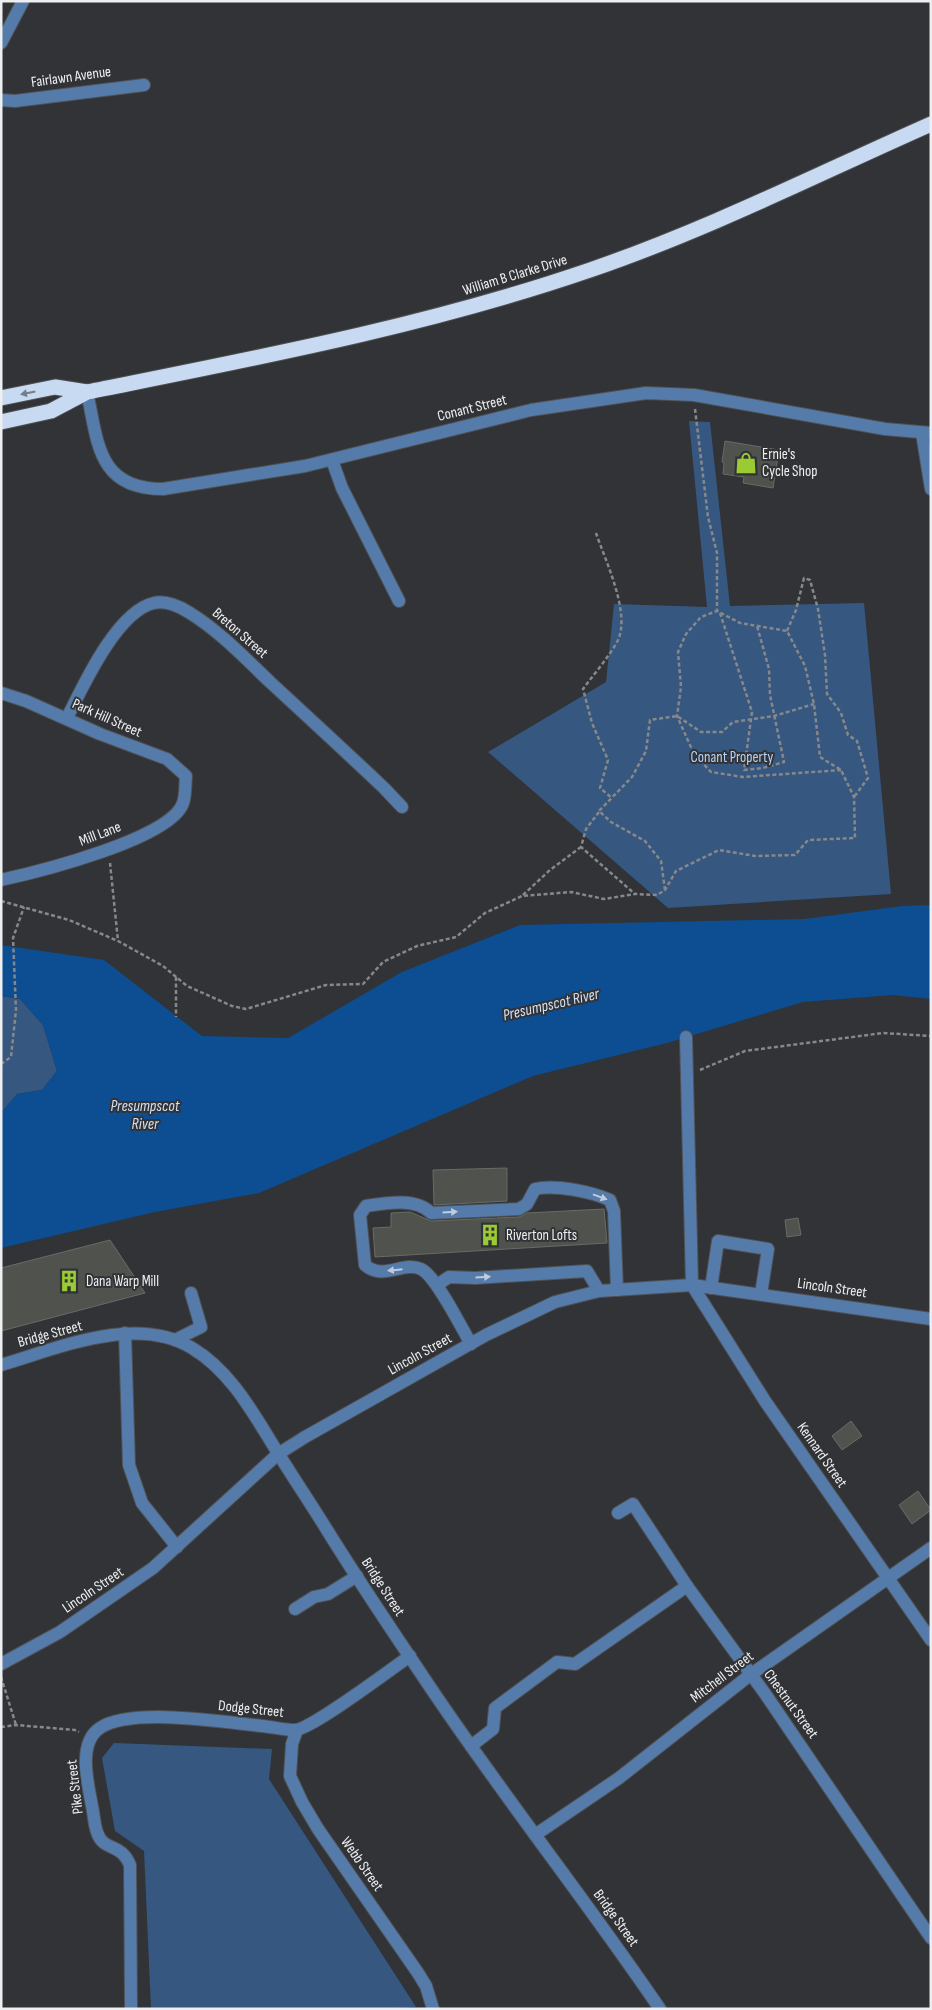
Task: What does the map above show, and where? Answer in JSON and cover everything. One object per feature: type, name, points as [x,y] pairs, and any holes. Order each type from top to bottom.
[{"type":"highway","name":"William B Clarke Drive","points":[[87,392],[339,340],[486,303],[631,255],[742,209],[931,124]]},
{"type":"highway","points":[[1,398],[55,388],[87,392]]},
{"type":"highway","points":[[1,422],[51,411],[87,392]]},
{"type":"street","points":[[1,43],[23,1]]},
{"type":"street","name":"Fairlawn Avenue","points":[[1,100],[15,101],[144,85]]},
{"type":"street","name":"Conant Street","points":[[87,392],[104,461],[114,474],[129,484],[146,489],[163,489],[332,460],[531,410],[646,393],[694,395],[885,429],[927,433]]},
{"type":"street","points":[[927,433],[931,488]]},
{"type":"street","points":[[332,460],[342,488],[399,601]]},
{"type":"street","name":"Breton Street","points":[[67,718],[96,659],[130,618],[154,603],[174,604],[190,612],[245,658],[402,807]]},
{"type":"street","name":"Park Hill Street","points":[[1,693],[26,700],[100,734],[168,759],[186,776],[185,787]]},
{"type":"street","name":"Mill Lane","points":[[1,880],[50,869],[109,848],[163,824],[183,804],[185,787]]},
{"type":"street","points":[[686,1038],[690,1123],[692,1285]]},
{"type":"street","points":[[471,1344],[437,1285],[425,1272],[419,1268],[377,1272],[365,1264],[360,1215],[366,1206],[395,1201],[426,1208],[431,1213],[518,1208],[527,1204],[535,1189],[545,1186],[598,1194],[610,1200],[614,1211],[618,1290]]},
{"type":"street","points":[[711,1288],[718,1241],[768,1249],[761,1294]]},
{"type":"street","points":[[437,1285],[449,1277],[475,1278],[587,1271],[599,1291]]},
{"type":"street","name":"Lincoln Street","points":[[1,1664],[60,1632],[153,1568],[278,1454],[486,1334],[555,1302],[599,1291],[692,1285],[931,1319]]},
{"type":"street","name":"Kennard Street","points":[[692,1285],[765,1401],[931,1640]]},
{"type":"street","points":[[175,1340],[201,1327],[191,1293]]},
{"type":"street","points":[[124,1333],[129,1465],[142,1503],[177,1547]]},
{"type":"street","name":"Bridge Street","points":[[1,1364],[78,1343],[124,1333],[158,1335],[175,1340],[207,1358],[232,1383],[250,1407],[357,1576],[471,1746],[660,2009]]},
{"type":"street","name":"Chestnut Street","points":[[618,1513],[633,1504],[687,1586],[766,1695],[931,1938]]},
{"type":"street","name":"Mitchell Street","points":[[535,1835],[620,1778],[750,1675],[931,1548]]},
{"type":"street","points":[[295,1609],[314,1597],[328,1594],[357,1576]]},
{"type":"street","points":[[471,1746],[493,1729],[495,1708],[557,1662],[575,1664],[687,1586]]},
{"type":"street","name":"Dodge Street","points":[[95,1733],[112,1722],[127,1719],[175,1718],[297,1730],[323,1717],[410,1656]]},
{"type":"street","name":"Webb Street","points":[[297,1730],[292,1744],[290,1776],[302,1802],[318,1829],[418,1973],[426,1986],[433,2009]]},
{"type":"street","name":"Pike Street","points":[[95,1733],[86,1752],[87,1773],[97,1834],[103,1844],[120,1850],[126,1855],[130,1865],[131,2009]]},
{"type":"path","points":[[694,395],[708,517],[717,553],[718,612],[752,712],[744,770],[763,768],[784,762],[770,696],[768,669],[757,626]]},
{"type":"path","points":[[596,533],[616,592],[621,622],[618,640],[583,689],[592,723],[608,760],[600,788],[612,798]]},
{"type":"path","points":[[787,631],[796,610],[804,578],[810,580],[818,609],[825,655],[827,694],[841,713],[848,735],[858,741],[868,778],[854,797]]},
{"type":"path","points":[[787,631],[740,623],[718,612],[701,618],[686,634],[678,652],[681,687],[677,716],[694,754],[711,772],[743,777],[841,770]]},
{"type":"path","points":[[522,896],[571,892],[604,899],[635,894],[657,894],[665,890],[676,872],[719,850],[755,856],[795,855],[808,840],[855,838],[854,797],[841,770],[820,756],[814,704],[805,666],[787,631]]},
{"type":"path","points":[[1,901],[69,920],[118,941],[163,966],[187,986],[232,1006],[246,1008],[326,985],[363,984],[383,962],[417,946],[456,937],[485,914],[522,896],[550,870],[581,847],[586,829],[599,811],[632,777],[646,751],[650,720],[677,716],[701,732],[722,732],[733,722],[774,716],[814,704]]},
{"type":"path","points":[[599,811],[611,822],[645,841],[660,861],[665,890]]},
{"type":"path","points":[[581,847],[635,894]]},
{"type":"path","points":[[109,848],[118,941]]},
{"type":"path","points":[[1,1064],[11,1057],[16,1010],[13,938],[24,907]]},
{"type":"path","points":[[176,977],[176,1016]]},
{"type":"path","points":[[687,1075],[745,1051],[883,1033],[931,1036]]},
{"type":"path","points":[[1,1677],[16,1725]]},
{"type":"path","points":[[1,1727],[16,1725],[95,1733]]},
{"type":"green space","name":"Conant Property","points":[[689,421],[710,422],[730,606],[864,603],[891,894],[668,908],[488,752],[606,682],[614,604],[707,607]]},
{"type":"green space","points":[[1,996],[20,999],[43,1025],[57,1071],[42,1090],[17,1094],[1,1113]]},
{"type":"green space","points":[[114,1743],[272,1749],[269,1779],[416,2007],[382,2009],[151,2009],[144,1851],[115,1831],[102,1758]]},
{"type":"water","name":"Presumpscot River","points":[[931,905],[931,999],[893,995],[803,1002],[667,1043],[533,1076],[259,1193],[155,1212],[1,1248],[1,1113],[17,1094],[42,1090],[57,1071],[43,1025],[20,999],[1,996],[1,945],[104,960],[202,1036],[288,1038],[402,972],[520,925],[804,919],[902,906]]},
{"type":"building","points":[[725,441],[779,450],[773,488],[743,483],[744,477],[723,474],[724,463],[722,462]]},
{"type":"building","points":[[507,1168],[507,1201],[434,1205],[433,1170]]},
{"type":"building","name":"Riverton Lofts","points":[[604,1209],[607,1243],[375,1257],[373,1228],[391,1227],[391,1213],[410,1212],[431,1221],[519,1217],[527,1213]]},
{"type":"building","points":[[798,1218],[801,1235],[787,1237],[785,1220]]},
{"type":"building","name":"Dana Warp Mill","points":[[110,1240],[145,1293],[1,1331],[1,1268]]},
{"type":"building","points":[[851,1421],[862,1436],[842,1450],[832,1436]]},
{"type":"building","points":[[918,1491],[931,1510],[912,1524],[899,1505]]},
{"type":"place","name":"Ernie's Cycle Shop","points":[[746,463]]},
{"type":"place","name":"Riverton Lofts","points":[[490,1235]]},
{"type":"place","name":"Dana Warp Mill","points":[[69,1281]]}]
